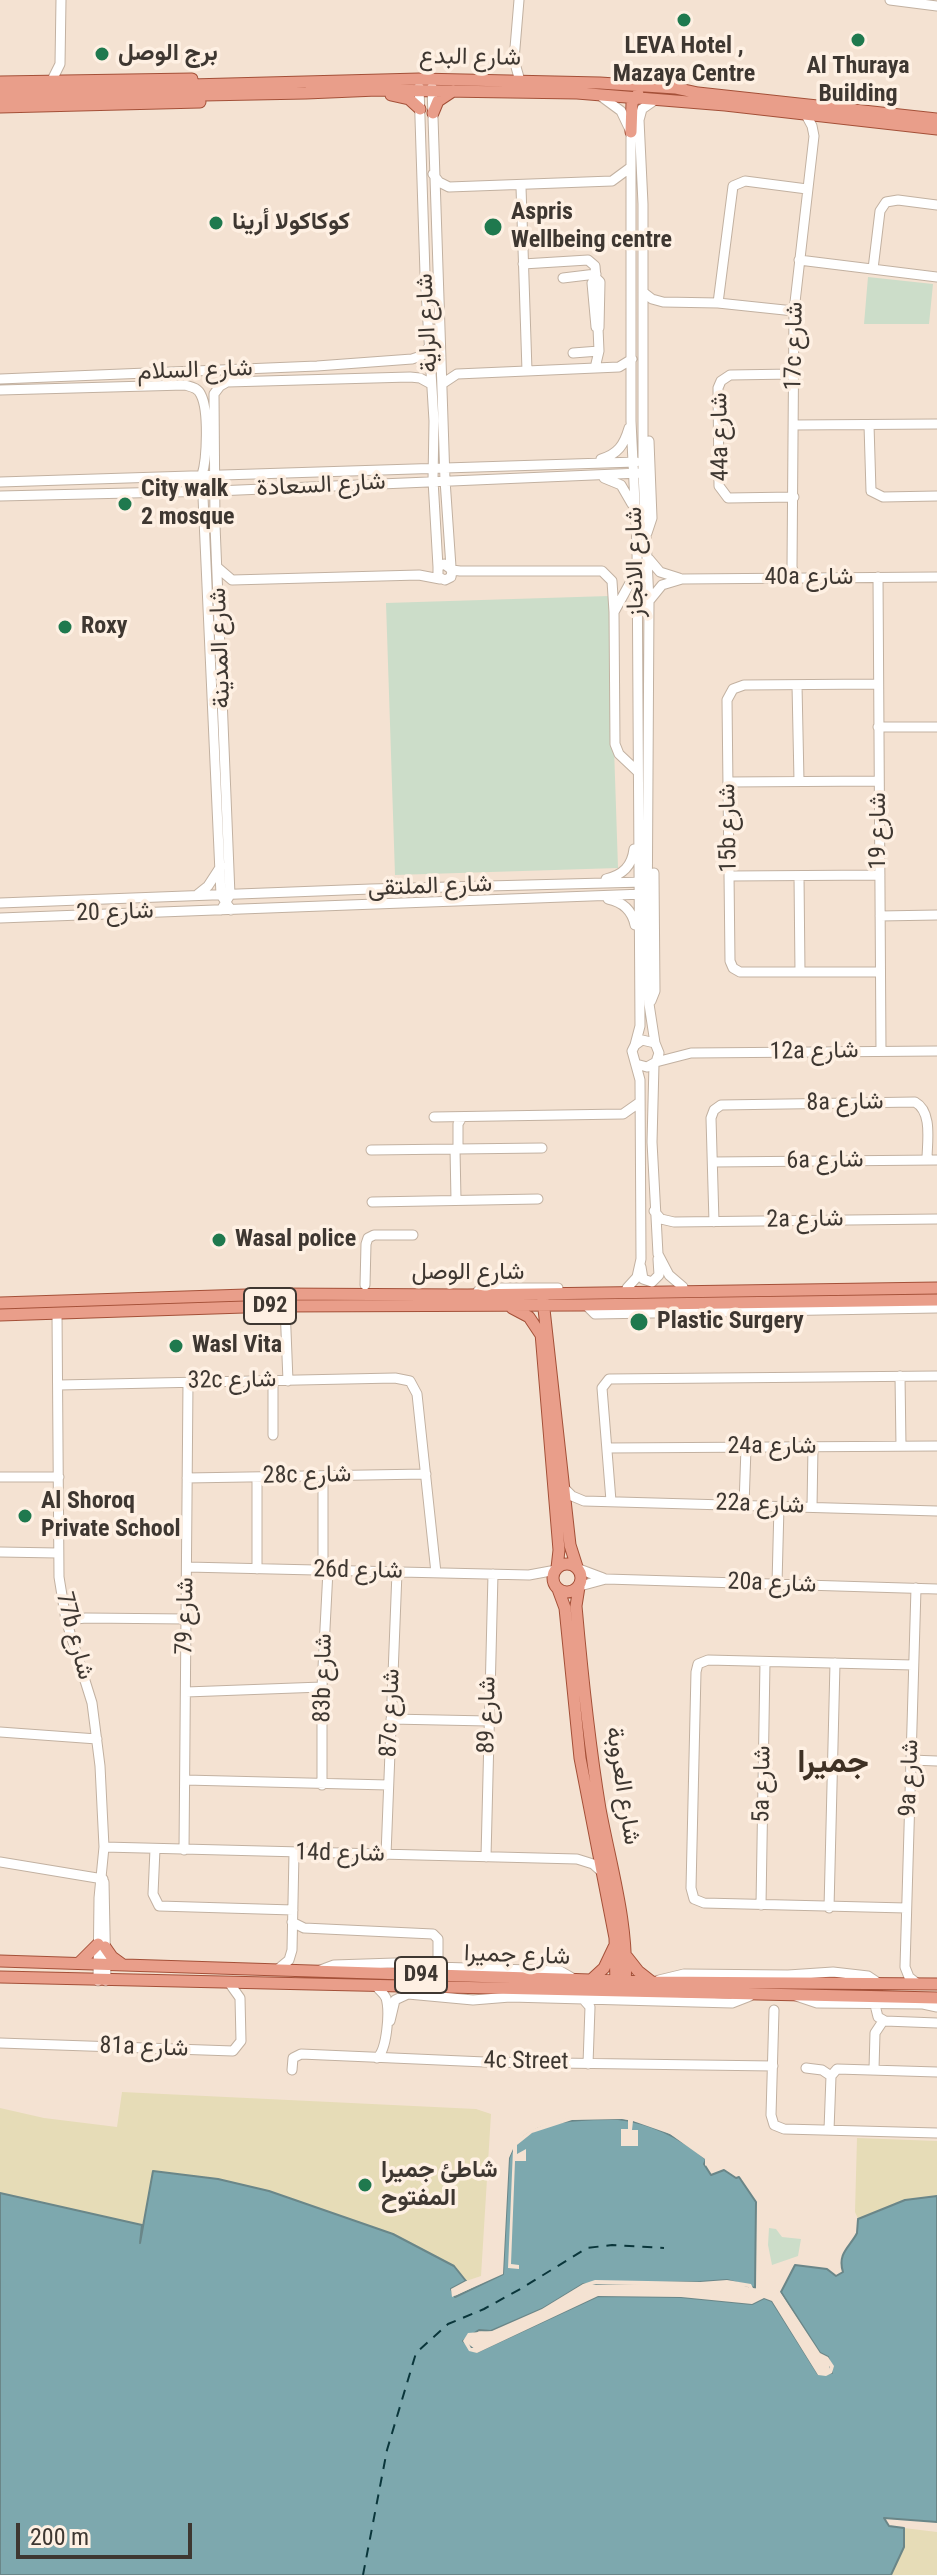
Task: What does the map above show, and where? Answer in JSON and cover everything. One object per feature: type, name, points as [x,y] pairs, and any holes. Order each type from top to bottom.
[{"type":"main road","points":[[0,82],[160,78],[248,83]]},
{"type":"main road","name":"شارع البدع","points":[[0,99],[377,90],[499,80],[675,88],[937,119]]},
{"type":"main road","name":"شارع البدع","points":[[0,90],[248,83],[426,85],[454,90],[660,99],[937,129]]},
{"type":"main road","points":[[377,90],[386,95],[406,97],[420,109]]},
{"type":"main road","points":[[433,113],[441,98],[454,90]]},
{"type":"main road","points":[[631,132],[634,97],[648,91],[698,93]]},
{"type":"main road","points":[[0,107],[215,101],[244,99],[260,94]]},
{"type":"main road","points":[[890,1289],[905,1278]]},
{"type":"main road","name":"شارع الوصل","points":[[2,1302],[264,1294],[467,1295],[542,1299],[937,1288]]},
{"type":"main road","points":[[145,1311],[164,1304],[258,1301],[264,1294]]},
{"type":"main road","points":[[285,1306],[290,1299],[388,1299],[406,1295]]},
{"type":"main road","points":[[542,1299],[570,1545],[582,1577],[579,1586],[571,1592],[557,1588],[553,1578],[559,1544],[541,1335],[542,1299]]},
{"type":"main road","name":"شارع الوصل","points":[[0,1315],[285,1306],[504,1305],[542,1299],[583,1305],[860,1305],[937,1300]]},
{"type":"main road","points":[[504,1305],[529,1317],[541,1335]]},
{"type":"main road","points":[[551,1364],[554,1353],[553,1322],[562,1311],[583,1305]]},
{"type":"main road","points":[[40,1314],[51,1317],[57,1327]]},
{"type":"main road","points":[[557,1569],[569,1564],[578,1568]]},
{"type":"main road","name":"شارع العروبة","points":[[579,1586],[576,1606],[592,1757],[627,1957],[621,1987]]},
{"type":"main road","name":"شارع العروبة","points":[[557,1588],[565,1608],[579,1745],[604,1874],[621,1987]]},
{"type":"main road","points":[[591,1980],[609,1960],[615,1938]]},
{"type":"main road","points":[[78,1964],[102,1946],[124,1965]]},
{"type":"main road","points":[[627,1957],[638,1971],[653,1982]]},
{"type":"main road","name":"شارع جميرا","points":[[0,1961],[574,1979],[621,1987],[653,1982],[936,1983]]},
{"type":"main road","name":"شارع جميرا","points":[[0,1977],[377,1987],[435,1992],[621,1987],[756,1996],[937,1998]]},
{"type":"street","points":[[52,80],[60,64],[61,0]]},
{"type":"street","points":[[499,80],[510,70],[514,60],[519,0]]},
{"type":"street","points":[[890,0],[937,6]]},
{"type":"street","points":[[514,60],[520,81]]},
{"type":"street","points":[[60,64],[69,80]]},
{"type":"street","name":"شارع الراية","points":[[426,85],[420,109],[438,572]]},
{"type":"street","name":"شارع الراية","points":[[426,85],[433,113],[445,480],[454,571]]},
{"type":"street","points":[[597,94],[618,107],[631,132]]},
{"type":"street","name":"شارع الانجاز","points":[[643,882],[637,789],[635,511],[643,374],[643,204],[639,120],[646,104],[660,99]]},
{"type":"street","name":"17c شارع","points":[[795,578],[794,311],[814,136],[805,113]]},
{"type":"street","points":[[814,136],[819,124],[829,117]]},
{"type":"street","name":"شارع الانجاز","points":[[631,132],[631,421],[648,556],[649,602],[640,1026],[635,1045]]},
{"type":"street","points":[[612,181],[631,167]]},
{"type":"street","points":[[433,174],[439,182],[449,187],[521,187],[612,181],[631,196]]},
{"type":"street","points":[[718,303],[733,186],[745,181],[807,189]]},
{"type":"street","points":[[422,190],[434,201],[449,187]]},
{"type":"street","points":[[521,187],[527,371]]},
{"type":"street","points":[[873,269],[880,211],[886,202],[898,200],[937,205]]},
{"type":"street","points":[[523,264],[588,260],[594,264],[600,282],[599,353],[595,368]]},
{"type":"street","points":[[799,260],[937,277]]},
{"type":"street","points":[[563,278],[596,276]]},
{"type":"street","points":[[643,292],[663,302],[718,303],[794,311]]},
{"type":"street","points":[[643,315],[649,308],[663,302]]},
{"type":"street","name":"شارع السلام","points":[[0,379],[390,361],[419,357],[428,348]]},
{"type":"street","points":[[572,355],[599,353]]},
{"type":"street","points":[[442,363],[457,374],[623,367],[632,359]]},
{"type":"street","points":[[390,361],[397,369],[391,378]]},
{"type":"street","points":[[442,384],[457,374]]},
{"type":"street","name":"شارع الانجاز","points":[[643,374],[648,390],[652,518],[646,536]]},
{"type":"street","name":"44a شارع","points":[[793,374],[723,378],[718,388],[718,456],[719,486],[728,498],[794,497]]},
{"type":"street","name":"شارع السلام","points":[[208,408],[216,390],[227,382],[415,377],[431,384]]},
{"type":"street","name":"شارع السلام","points":[[0,390],[185,385],[198,391],[208,408]]},
{"type":"street","name":"شارع المدينة","points":[[208,408],[206,464],[202,475],[214,771],[223,900]]},
{"type":"street","name":"شارع المدينة","points":[[208,408],[216,491],[230,875],[223,900]]},
{"type":"street","points":[[595,461],[612,455],[622,447],[631,421]]},
{"type":"street","points":[[794,425],[937,424]]},
{"type":"street","points":[[869,425],[869,483],[875,495],[937,496]]},
{"type":"street","name":"شارع السعادة","points":[[0,482],[595,461],[638,467]]},
{"type":"street","name":"شارع السعادة","points":[[0,496],[216,491],[592,475],[638,467]]},
{"type":"street","points":[[592,475],[621,485],[635,511]]},
{"type":"street","points":[[648,556],[660,572],[682,579]]},
{"type":"street","points":[[780,578],[794,561],[811,578]]},
{"type":"street","points":[[218,568],[232,580],[419,575],[438,572],[444,564],[454,571],[600,570],[611,578],[614,612],[615,744],[619,754],[637,771]]},
{"type":"street","points":[[614,612],[637,571]]},
{"type":"street","name":"شارع 19","points":[[876,577],[881,1051]]},
{"type":"street","name":"40a شارع","points":[[682,579],[937,577]]},
{"type":"street","points":[[649,602],[662,585],[682,579]]},
{"type":"street","points":[[219,595],[232,580]]},
{"type":"street","points":[[799,781],[797,685],[878,684]]},
{"type":"street","name":"15b شارع","points":[[797,685],[744,685],[733,689],[727,700],[730,961],[733,968],[740,972],[800,972]]},
{"type":"street","points":[[878,727],[937,727]]},
{"type":"street","points":[[647,766],[653,778],[655,991],[649,1004]]},
{"type":"street","points":[[729,782],[879,781]]},
{"type":"street","points":[[585,882],[614,877],[629,866],[633,855],[633,808],[637,789]]},
{"type":"street","points":[[194,896],[208,886],[221,866]]},
{"type":"street","points":[[230,875],[241,888],[271,893]]},
{"type":"street","points":[[730,876],[880,875]]},
{"type":"street","points":[[799,876],[800,972],[880,972]]},
{"type":"street","name":"شارع الملتقى","points":[[223,900],[271,893],[643,882]]},
{"type":"street","points":[[253,894],[248,899],[253,909]]},
{"type":"street","name":"شارع الانجاز","points":[[643,894],[649,1004],[655,1044]]},
{"type":"street","name":"شارع الملتقى","points":[[223,900],[253,909],[643,894]]},
{"type":"street","name":"شارع 20","points":[[0,903],[194,896],[223,900]]},
{"type":"street","points":[[585,897],[617,901],[632,914],[639,983]]},
{"type":"street","name":"شارع 20","points":[[0,918],[223,900]]},
{"type":"street","points":[[880,916],[937,915]]},
{"type":"street","points":[[642,1040],[655,1044],[659,1053],[652,1083],[654,1211],[659,1275],[652,1282],[641,1276],[640,1080],[632,1054],[635,1045],[642,1040]]},
{"type":"street","name":"12a شارع","points":[[655,1044],[691,1053],[937,1051]]},
{"type":"street","name":"12a شارع","points":[[655,1063],[691,1053]]},
{"type":"street","points":[[636,1064],[647,1067],[655,1063]]},
{"type":"street","points":[[623,1114],[640,1102]]},
{"type":"street","name":"8a شارع","points":[[713,1162],[711,1118],[714,1110],[725,1104],[915,1102],[925,1112],[932,1160]]},
{"type":"street","points":[[434,1117],[623,1114],[640,1126]]},
{"type":"street","points":[[449,1117],[455,1149]]},
{"type":"street","points":[[456,1200],[455,1149],[458,1124],[462,1117]]},
{"type":"street","points":[[371,1150],[542,1148]]},
{"type":"street","name":"6a شارع","points":[[713,1162],[932,1160]]},
{"type":"street","points":[[713,1162],[714,1222]]},
{"type":"street","points":[[372,1202],[538,1199]]},
{"type":"street","name":"2a شارع","points":[[654,1211],[661,1219],[674,1222],[937,1219]]},
{"type":"street","points":[[656,1238],[664,1226],[674,1222]]},
{"type":"street","points":[[365,1285],[368,1238],[374,1235],[413,1235]]},
{"type":"street","points":[[658,1254],[669,1275],[683,1287]]},
{"type":"street","points":[[627,1288],[637,1277],[641,1259]]},
{"type":"street","points":[[467,1295],[495,1288],[761,1285],[789,1290]]},
{"type":"street","name":"شارع الوصل","points":[[860,1305],[937,1308]]},
{"type":"street","points":[[285,1306],[288,1381]]},
{"type":"street","points":[[287,1327],[291,1314],[299,1306]]},
{"type":"street","name":"77b شارع","points":[[59,1344],[63,1323],[75,1312]]},
{"type":"street","name":"77b شارع","points":[[57,1313],[57,1553],[66,1620],[89,1691],[97,1739],[104,1847],[103,1879],[99,1892],[102,1981]]},
{"type":"street","points":[[900,1376],[901,1446]]},
{"type":"street","points":[[611,1501],[602,1388],[609,1379],[937,1376]]},
{"type":"street","name":"32c شارع","points":[[59,1385],[405,1379],[414,1385],[417,1394],[426,1474]]},
{"type":"street","points":[[273,1381],[273,1435]]},
{"type":"street","name":"شارع 79","points":[[184,1850],[188,1382]]},
{"type":"street","name":"24a شارع","points":[[607,1448],[937,1446]]},
{"type":"street","points":[[812,1507],[813,1447]]},
{"type":"street","points":[[744,1505],[746,1448]]},
{"type":"street","points":[[426,1474],[436,1573]]},
{"type":"street","name":"28c شارع","points":[[187,1478],[426,1474]]},
{"type":"street","name":"83b شارع","points":[[322,1785],[323,1476]]},
{"type":"street","points":[[0,1477],[59,1477]]},
{"type":"street","points":[[257,1477],[257,1569]]},
{"type":"street","points":[[566,1490],[584,1501]]},
{"type":"street","points":[[568,1511],[573,1505],[584,1501]]},
{"type":"street","name":"22a شارع","points":[[584,1501],[937,1511]]},
{"type":"street","points":[[777,1584],[779,1506]]},
{"type":"street","points":[[0,1552],[57,1553]]},
{"type":"street","name":"26d شارع","points":[[187,1567],[529,1575],[557,1569]]},
{"type":"street","name":"20a شارع","points":[[578,1568],[606,1579]]},
{"type":"street","name":"87c شارع","points":[[386,1855],[397,1572]]},
{"type":"street","name":"شارع 89","points":[[486,1857],[493,1574]]},
{"type":"street","name":"26d شارع","points":[[529,1575],[557,1588]]},
{"type":"street","name":"20a شارع","points":[[579,1586],[606,1579],[937,1589]]},
{"type":"street","name":"9a شارع","points":[[905,1967],[916,1588]]},
{"type":"street","points":[[66,1620],[186,1619]]},
{"type":"street","points":[[906,1908],[704,1903],[694,1899],[691,1894],[696,1672],[702,1662],[913,1665]]},
{"type":"street","name":"5a شارع","points":[[761,1905],[765,1662]]},
{"type":"street","points":[[829,1908],[835,1663]]},
{"type":"street","points":[[186,1692],[322,1687]]},
{"type":"street","points":[[391,1719],[488,1721]]},
{"type":"street","points":[[0,1732],[97,1739]]},
{"type":"street","points":[[911,1760],[937,1761]]},
{"type":"street","points":[[185,1780],[388,1785]]},
{"type":"street","points":[[577,1859],[590,1855],[597,1844]]},
{"type":"street","name":"14d شارع","points":[[104,1847],[577,1859],[593,1864],[604,1874]]},
{"type":"street","points":[[155,1849],[153,1894],[159,1906],[293,1910]]},
{"type":"street","points":[[277,1970],[289,1960],[292,1950],[294,1853]]},
{"type":"street","points":[[0,1862],[103,1879]]},
{"type":"street","points":[[292,1922],[304,1928],[433,1934],[438,1939],[441,1967]]},
{"type":"street","points":[[292,1950],[303,1971]]},
{"type":"street","points":[[317,1972],[338,1964],[395,1963],[556,1971],[574,1979]]},
{"type":"street","points":[[885,1984],[899,1977],[905,1967]]},
{"type":"street","points":[[905,1967],[909,1977],[918,1984]]},
{"type":"street","points":[[230,1984],[240,1998],[253,1984]]},
{"type":"street","points":[[377,1987],[387,2003],[385,2049],[377,2058]]},
{"type":"street","points":[[395,2059],[390,2047],[392,1998],[403,1988]]},
{"type":"street","points":[[390,2021],[393,2004],[401,1996],[435,1992],[473,2000],[504,1997],[587,2003],[599,2000],[735,2003],[756,1996],[774,2010]]},
{"type":"street","points":[[774,2010],[792,1996],[812,2003],[937,2007]]},
{"type":"street","name":"81a شارع","points":[[0,2043],[233,2051],[241,2041],[240,1998]]},
{"type":"street","points":[[587,2003],[588,2064]]},
{"type":"street","points":[[875,2005],[878,2017],[883,2021],[937,2023]]},
{"type":"street","points":[[774,2010],[771,2115],[774,2125],[779,2128],[937,2133]]},
{"type":"street","points":[[874,2069],[875,2033],[883,2021]]},
{"type":"street","name":"4c Street","points":[[292,2070],[292,2061],[298,2055],[773,2066]]},
{"type":"street","points":[[806,2068],[819,2069],[831,2076]]},
{"type":"street","points":[[829,2130],[831,2076],[835,2070],[937,2072]]},
{"type":"green space","points":[[868,277],[933,284],[929,324],[864,324]]},
{"type":"green space","points":[[609,596],[618,868],[395,875],[386,603]]},
{"type":"green space","points":[[769,2228],[776,2229],[782,2237],[801,2239],[798,2256],[772,2265]]},
{"type":"sand","name":"شاطئ جميرا المفتوح","points":[[122,2092],[476,2109],[491,2114],[481,2276],[466,2281],[454,2266],[393,2234],[269,2191],[218,2179],[153,2171],[139,2243],[141,2225],[0,2193],[0,2108],[44,2118],[117,2127]]},
{"type":"sand","points":[[857,2138],[937,2141],[937,2196],[905,2200],[858,2219],[855,2212]]},
{"type":"sand","points":[[904,2528],[937,2532],[937,2575],[891,2575],[904,2547]]},
{"type":"water","points":[[618,2119],[654,2128],[686,2144],[706,2159],[704,2164],[711,2175],[724,2170],[739,2177],[756,2202],[755,2288],[727,2280],[583,2284],[542,2309],[491,2331],[479,2330],[463,2341],[477,2352],[598,2296],[681,2297],[752,2304],[764,2298],[772,2301],[818,2374],[832,2373],[828,2357],[820,2353],[781,2292],[795,2265],[827,2269],[836,2276],[843,2272],[843,2255],[857,2233],[858,2219],[905,2200],[937,2196],[937,2522],[884,2518],[889,2526],[904,2528],[904,2547],[891,2575],[0,2575],[0,2193],[142,2225],[140,2243],[153,2171],[218,2179],[269,2191],[393,2234],[454,2266],[466,2281],[451,2289],[455,2297],[503,2274],[509,2158],[516,2145],[527,2135],[556,2123]]},
{"type":"pier","points":[[603,2115],[632,2117],[662,2128],[698,2148],[709,2157],[709,2162],[705,2166],[705,2159],[670,2134],[633,2121],[632,2130],[638,2130],[638,2146],[621,2146],[621,2129],[628,2129],[628,2120],[622,2119],[572,2120],[532,2133],[517,2145],[517,2154],[526,2149],[526,2161],[515,2161],[511,2264],[519,2265],[519,2269],[508,2268],[513,2149],[509,2158],[503,2274],[452,2297],[451,2289],[466,2281],[470,2281],[469,2285],[454,2293],[499,2272],[505,2157],[514,2142],[531,2130],[558,2119]]},
{"type":"pier","points":[[595,2280],[727,2280],[751,2284],[759,2289],[754,2292],[748,2287],[726,2284],[596,2284],[493,2335],[471,2337],[468,2342],[471,2348],[598,2292],[682,2293],[751,2300],[764,2294],[775,2299],[821,2371],[829,2370],[830,2367],[817,2355],[777,2294],[778,2289],[820,2353],[828,2357],[834,2366],[832,2373],[818,2375],[772,2301],[764,2298],[752,2304],[681,2297],[598,2296],[477,2353],[469,2351],[463,2341],[468,2333],[492,2331],[542,2309]]},
{"type":"ferry route","points":[[363,2575],[387,2450],[416,2353],[448,2324],[484,2309],[587,2248],[612,2245],[664,2248]]},
{"type":"place","name":"LEVA Hotel , Mazaya Centre","points":[[684,20]]},
{"type":"place","name":"Al Thuraya Building","points":[[858,40]]},
{"type":"place","name":"برج الوصل","points":[[102,54]]},
{"type":"place","name":"كوكاكولا أرينا","points":[[216,223]]},
{"type":"place","name":"Aspris Wellbeing centre","points":[[493,227]]},
{"type":"place","name":"City walk 2 mosque","points":[[125,504]]},
{"type":"place","name":"Roxy","points":[[65,627]]},
{"type":"place","name":"Wasal police","points":[[219,1240]]},
{"type":"place","name":"Plastic Surgery","points":[[639,1322]]},
{"type":"place","name":"Wasl Vita","points":[[176,1346]]},
{"type":"place","name":"Al Shoroq Private School","points":[[25,1516]]},
{"type":"place","name":"شاطئ جميرا المفتوح","points":[[365,2185]]},
{"type":"district","name":"جميرا","points":[[833,1764]]}]
